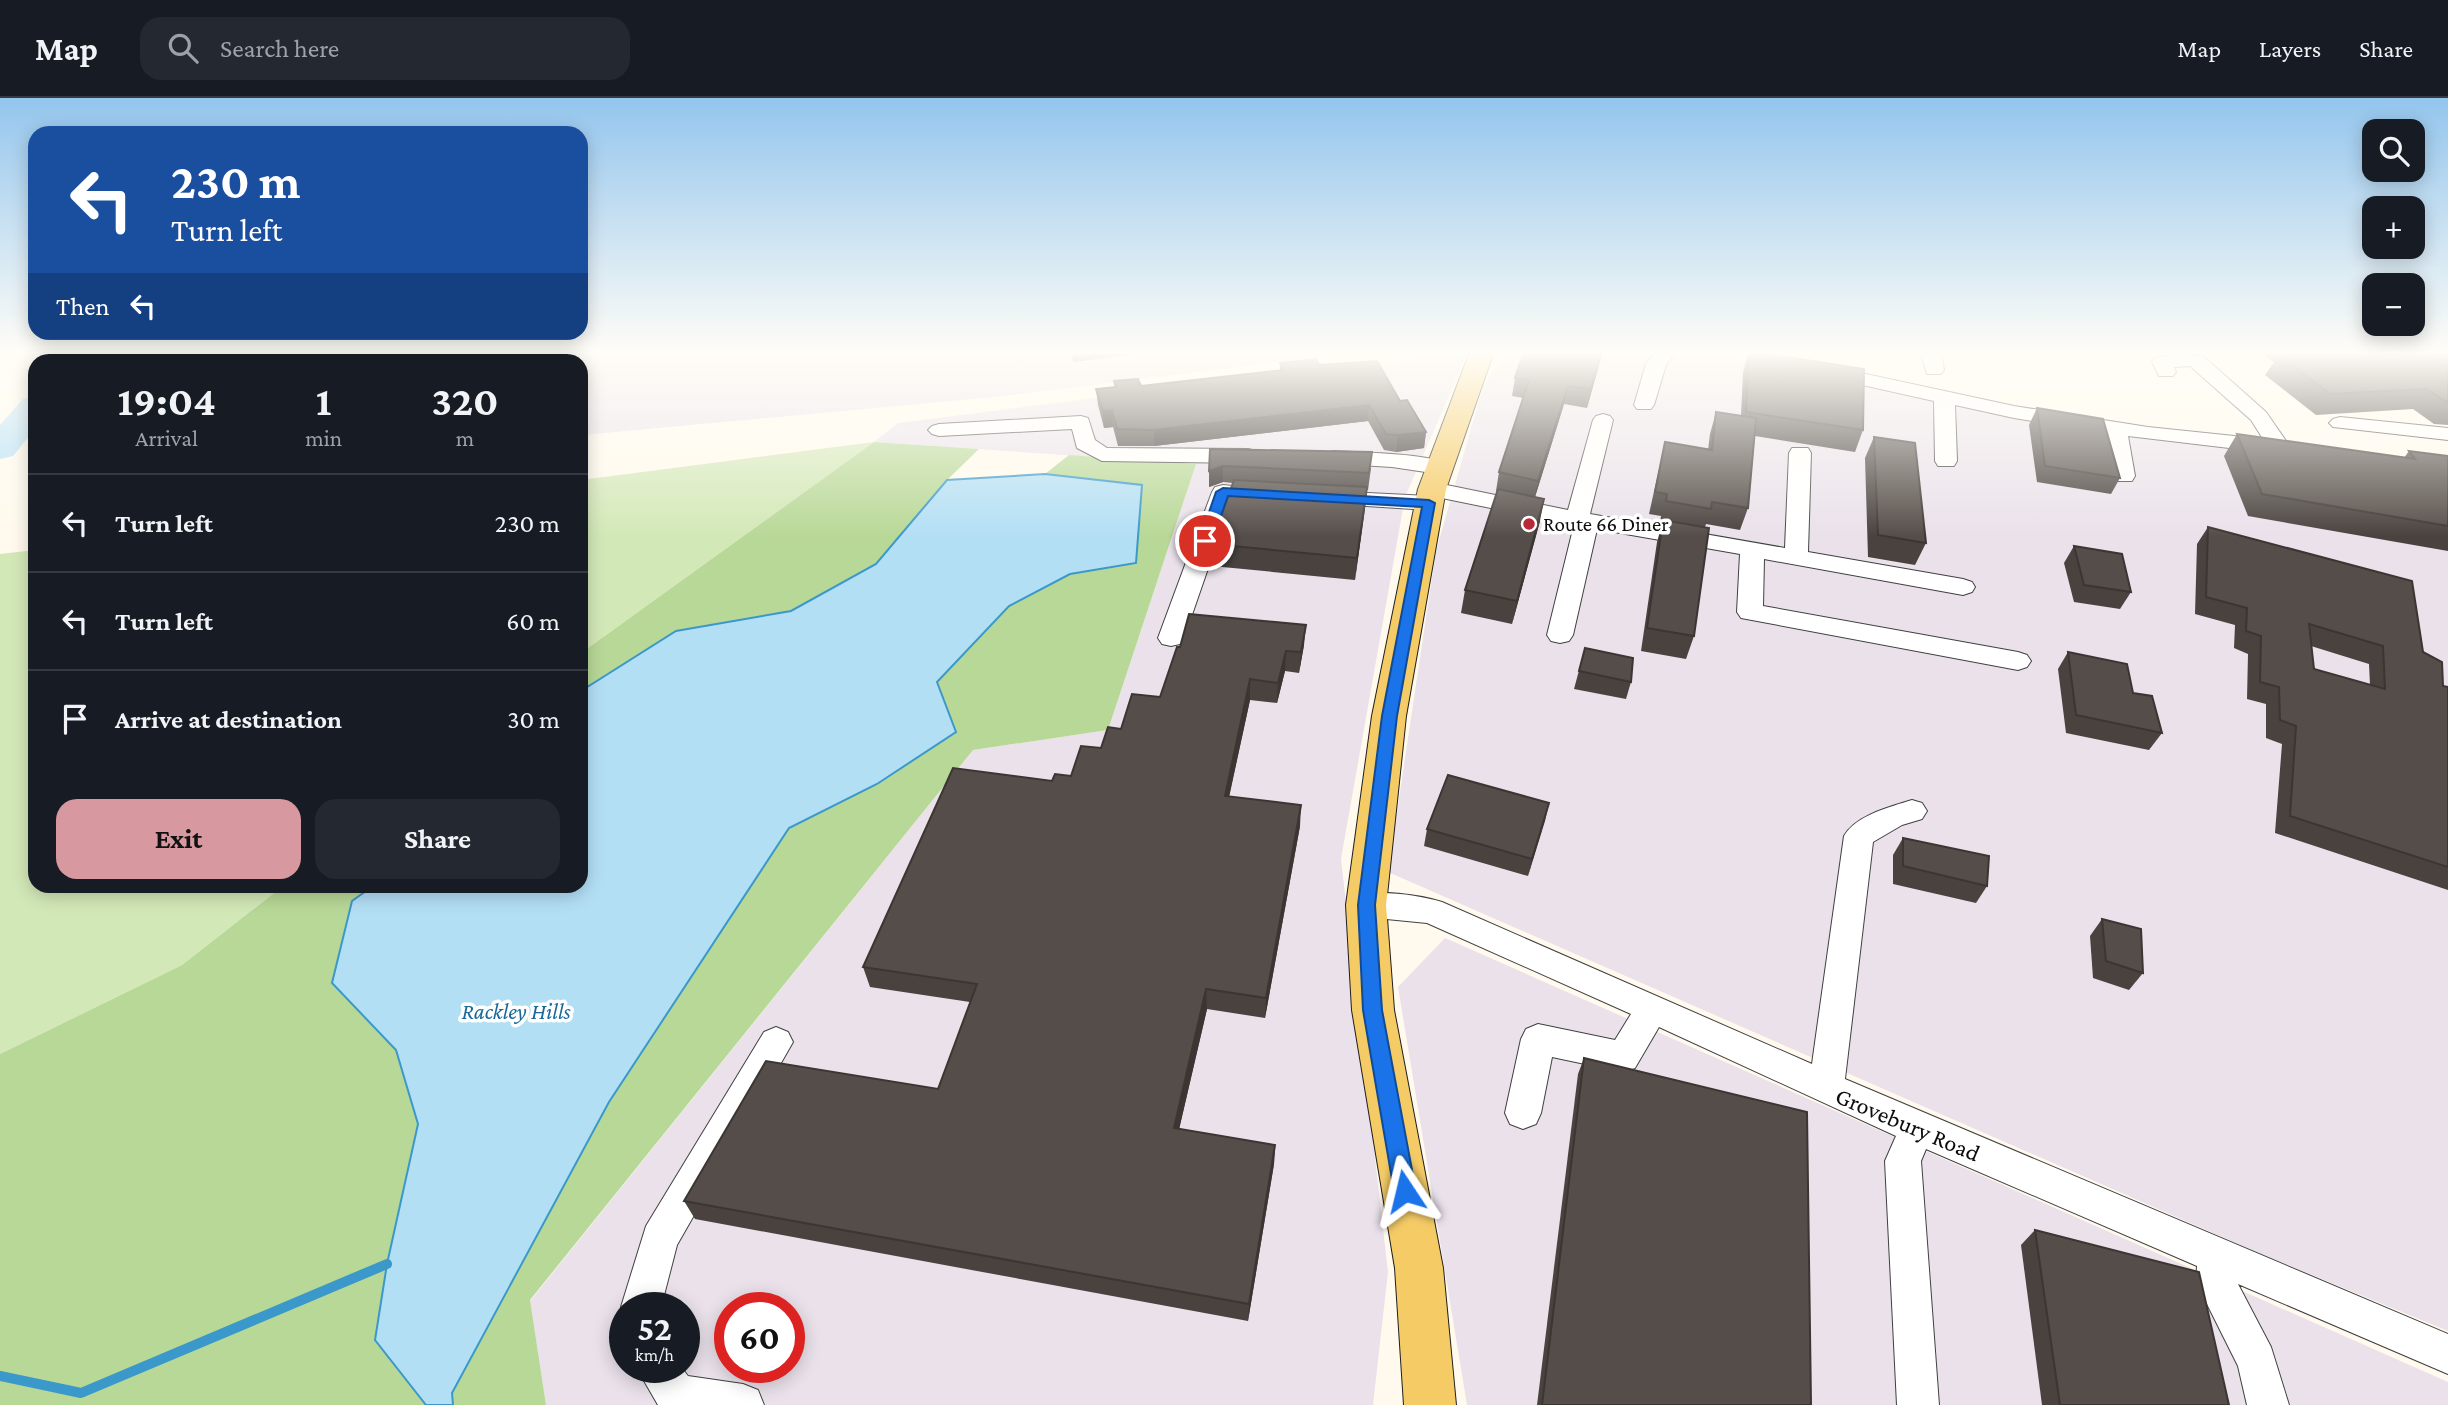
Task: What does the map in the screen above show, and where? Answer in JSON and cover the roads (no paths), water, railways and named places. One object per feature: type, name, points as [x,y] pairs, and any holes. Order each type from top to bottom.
[{"type":"main road","points":[[1430,1405],[1419,1268],[1373,1010],[1366,905],[1389,716],[1433,487],[1459,415]]},
{"type":"street","points":[[1945,415],[1946,461]]},
{"type":"street","points":[[2033,415],[2306,451]]},
{"type":"street","points":[[2258,415],[2280,448]]},
{"type":"street","points":[[1560,635],[1603,420]]},
{"type":"street","points":[[939,430],[1081,422],[1085,443],[1102,453],[1267,457]]},
{"type":"street","points":[[2340,423],[2448,434]]},
{"type":"street","points":[[2116,428],[2124,476]]},
{"type":"street","points":[[1796,557],[1800,453]]},
{"type":"street","points":[[1309,457],[1378,459],[1433,487],[1582,520],[1963,587]]},
{"type":"street","points":[[1171,638],[1223,492],[1298,496],[1433,487]]},
{"type":"street","points":[[1752,550],[1750,612],[2018,661]]},
{"type":"street","points":[[1826,1089],[1859,836],[1892,817],[1912,811]]},
{"type":"street","name":"Grovebury Road","points":[[1366,905],[1431,911],[1652,1008],[1826,1089],[2446,1359]]},
{"type":"street","points":[[1523,1113],[1538,1039],[1623,1057],[1652,1008]]},
{"type":"street","points":[[645,1292],[660,1239],[776,1042]]},
{"type":"street","points":[[1917,1128],[1903,1161],[1918,1405]]},
{"type":"street","points":[[2216,1257],[2216,1282],[2257,1361],[2268,1405]]},
{"type":"street","points":[[668,1383],[676,1395],[743,1405]]},
{"type":"water","name":"Rackley Hills","points":[[1045,474],[1142,485],[1136,563],[1070,574],[1009,606],[937,682],[956,732],[877,784],[789,828],[609,1102],[452,1393],[453,1405],[426,1405],[375,1340],[387,1264],[418,1124],[396,1050],[332,983],[352,901],[363,893],[588,893],[588,687],[676,631],[791,611],[876,564],[947,480]]},
{"type":"waterway","points":[[0,448],[28,415]]},
{"type":"waterway","points":[[0,1376],[81,1393],[387,1264]]},
{"type":"place","name":"Route 66 Diner","points":[[1529,524]]}]
